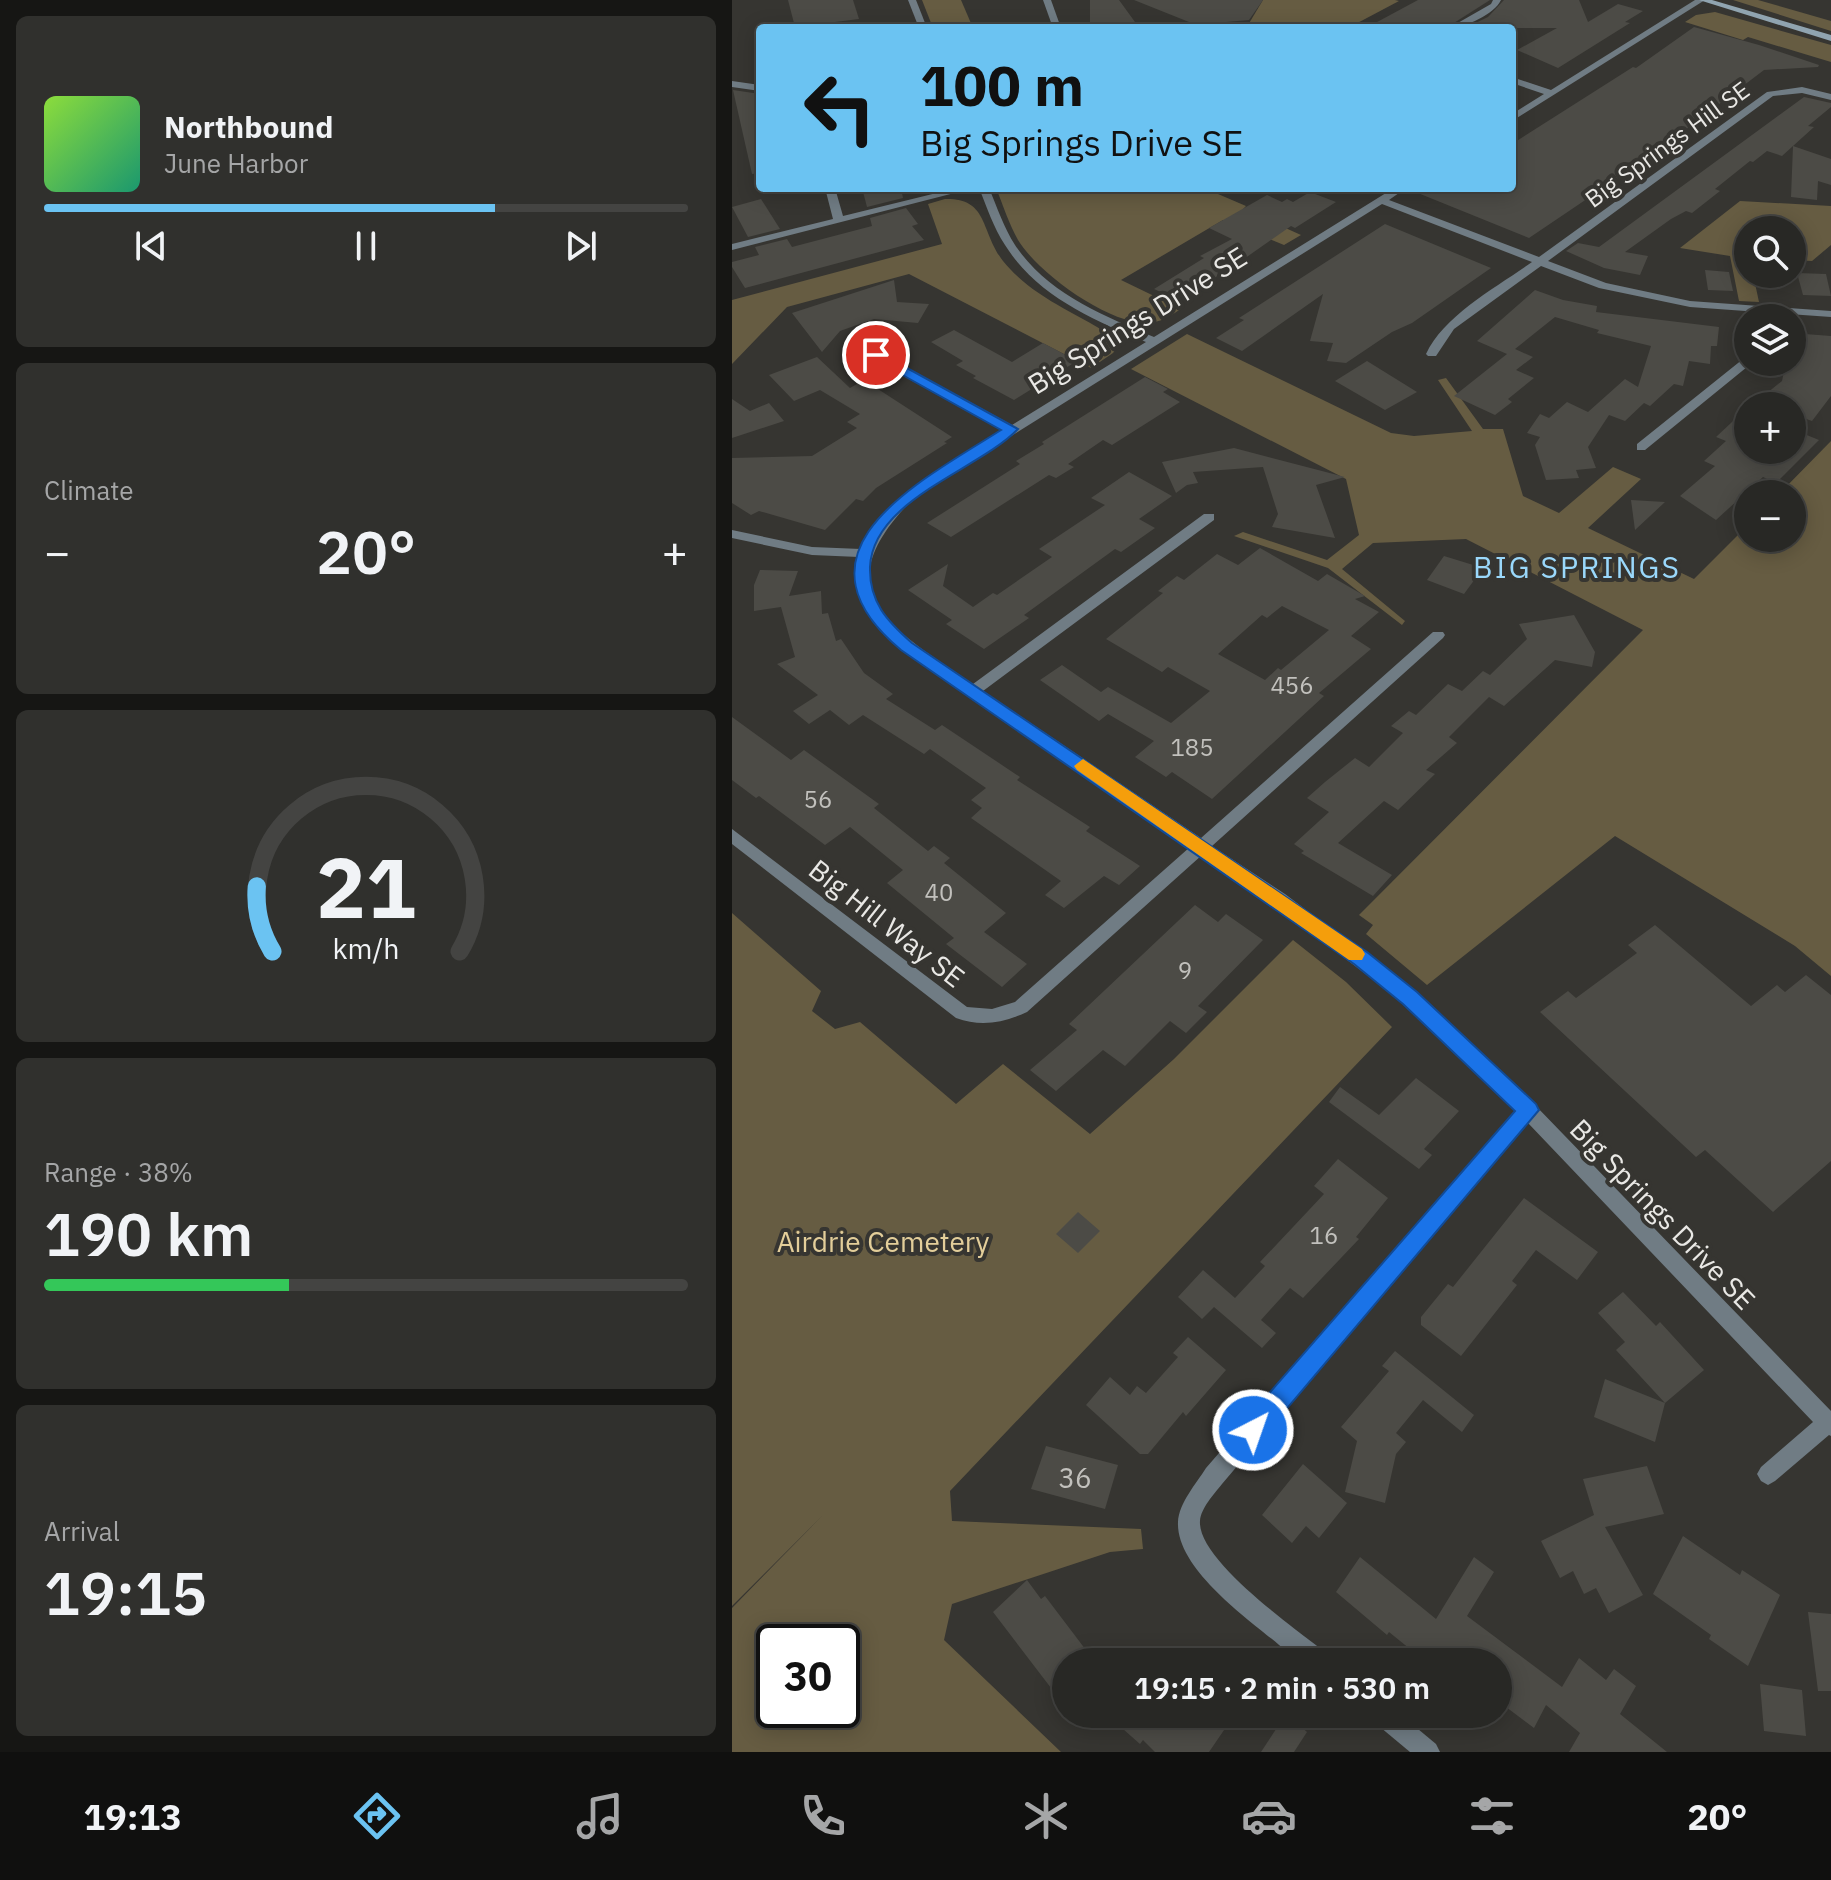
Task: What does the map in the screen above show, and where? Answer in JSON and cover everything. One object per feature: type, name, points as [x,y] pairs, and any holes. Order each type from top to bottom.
[{"type":"main road","points":[[1702,0],[1831,38]]},
{"type":"street","points":[[912,0],[921,24]]},
{"type":"street","points":[[1047,0],[1056,24]]},
{"type":"street","points":[[1460,24],[1495,5],[1497,0]]},
{"type":"street","points":[[1516,115],[1702,0]]},
{"type":"street","points":[[1516,81],[1551,93]]},
{"type":"street","points":[[732,84],[756,87]]},
{"type":"street","name":"Big Springs Hill SE","points":[[1432,354],[1450,327],[1770,94],[1802,90],[1831,97]]},
{"type":"street","points":[[831,192],[839,220]]},
{"type":"street","points":[[732,247],[953,192]]},
{"type":"street","points":[[986,192],[1006,239],[1025,265],[1086,310],[1153,341]]},
{"type":"street","name":"Big Springs Drive SE","points":[[1394,192],[913,492],[877,528],[863,553],[862,581],[869,605],[882,626],[907,646],[1360,958],[1410,998],[1528,1110],[1829,1424]]},
{"type":"street","points":[[1381,200],[1603,286],[1734,310]]},
{"type":"street","points":[[1806,314],[1831,314]]},
{"type":"street","points":[[876,355],[1011,429]]},
{"type":"street","points":[[1641,447],[1734,372]]},
{"type":"street","points":[[974,690],[1209,517]]},
{"type":"street","points":[[732,534],[790,548],[863,553]]},
{"type":"street","name":"Big Hill Way SE","points":[[732,835],[962,1013],[983,1017],[1006,1014],[1021,1007],[1438,635]]},
{"type":"street","points":[[1303,1648],[1212,1572],[1197,1549],[1189,1525],[1198,1500],[1214,1476],[1528,1110]]},
{"type":"street","points":[[1768,1474],[1829,1424]]},
{"type":"street","points":[[1399,1728],[1428,1752]]},
{"type":"green space","points":[[922,0],[961,0],[971,24],[931,24]]},
{"type":"green space","points":[[1263,0],[1399,1],[1356,24],[1249,24]]},
{"type":"green space","points":[[1733,0],[1758,0],[1831,21],[1831,31]]},
{"type":"green space","points":[[1715,12],[1831,45],[1831,62],[1685,22],[1696,15]]},
{"type":"green space","points":[[998,192],[1213,192],[1301,235],[1284,245],[1223,220],[1121,280],[1181,309],[1165,319],[1146,323],[1112,315],[1057,281],[1028,253],[1009,221]]},
{"type":"green space","points":[[945,199],[959,200],[977,210],[996,250],[1015,274],[1042,295],[1115,338],[1118,346],[1113,353],[1091,368],[909,274],[787,307],[732,364],[732,300],[942,244],[928,204]]},
{"type":"green space","points":[[1740,201],[1831,206],[1831,245],[1812,261],[1806,261],[1806,216],[1734,216],[1734,276],[1730,256],[1680,248]]},
{"type":"green space","points":[[1736,288],[1756,288],[1759,302],[1739,301]]},
{"type":"green space","points":[[1187,334],[1391,433],[1414,436],[1472,431],[1438,380],[1446,378],[1483,429],[1503,429],[1523,496],[1559,513],[1613,467],[1641,479],[1588,528],[1694,579],[1734,539],[1734,552],[1806,552],[1806,480],[1793,480],[1831,441],[1831,976],[1795,946],[1615,836],[1427,985],[1366,934],[1373,925],[1359,915],[1643,630],[1466,539],[1373,543],[1342,569],[1405,621],[1402,625],[1328,568],[1234,536],[1243,532],[1327,560],[1359,535],[1346,479],[1131,369]]},
{"type":"green space","name":"Airdrie Cemetery","points":[[732,913],[821,991],[812,1011],[835,1029],[860,1022],[956,1104],[1003,1064],[1090,1134],[1174,1059],[1293,940],[1346,982],[1392,1027],[950,1491],[952,1521],[1141,1529],[1143,1549],[1110,1552],[952,1604],[944,1640],[1061,1752],[732,1752],[732,1608],[824,1514],[732,1606]]},
{"type":"building","points":[[788,0],[853,0],[859,19],[819,24],[794,24]]},
{"type":"building","points":[[1090,0],[1119,0],[1135,22],[1127,24],[1090,24]]},
{"type":"building","points":[[1134,0],[1263,0],[1249,20],[1194,24]]},
{"type":"building","points":[[1418,0],[1490,0],[1452,24],[1373,24]]},
{"type":"building","points":[[1504,0],[1579,0],[1588,22],[1618,4],[1643,11],[1625,22],[1630,23],[1558,68],[1517,50],[1557,28],[1473,24],[1488,17]]},
{"type":"building","points":[[1694,27],[1819,65],[1764,70],[1652,155],[1529,238],[1415,192],[1516,192],[1516,141],[1633,67],[1636,68]]},
{"type":"building","points":[[733,90],[756,93],[756,174],[752,174]]},
{"type":"building","points":[[1804,97],[1831,103],[1831,107],[1808,126],[1814,127],[1782,156],[1767,151],[1750,161],[1715,189],[1720,191],[1692,213],[1686,211],[1671,219],[1625,252],[1648,256],[1640,275],[1604,268],[1566,251],[1578,243],[1599,247]]},
{"type":"building","points":[[1793,146],[1831,159],[1831,185],[1818,181],[1817,200],[1791,197]]},
{"type":"building","points":[[863,192],[902,192],[903,198],[867,207]]},
{"type":"building","points":[[1310,192],[1336,202],[1295,228],[1291,226],[1243,262],[1176,299],[1154,289],[1204,258],[1200,256],[1232,239],[1209,228],[1267,195],[1282,202],[1287,199],[1293,202]]},
{"type":"building","points":[[761,199],[780,229],[748,237],[732,207]]},
{"type":"building","points":[[906,208],[918,224],[912,226],[924,240],[745,288],[732,267],[732,262],[759,255],[755,247],[787,239],[792,247],[872,226],[870,218]]},
{"type":"building","points":[[1385,224],[1491,268],[1412,323],[1392,332],[1346,363],[1327,361],[1333,343],[1310,341],[1323,294],[1242,351],[1216,338],[1244,320],[1239,318]]},
{"type":"building","points":[[1705,270],[1729,272],[1733,291],[1708,290]]},
{"type":"building","points":[[1806,273],[1826,274],[1831,296],[1803,295],[1801,288],[1806,288]]},
{"type":"building","points":[[894,280],[897,302],[929,304],[918,323],[874,319],[840,331],[822,352],[792,313]]},
{"type":"building","points":[[1535,290],[1563,300],[1597,306],[1596,312],[1719,327],[1717,346],[1711,346],[1710,364],[1689,361],[1683,386],[1674,384],[1650,406],[1644,403],[1625,421],[1609,415],[1588,447],[1596,468],[1576,470],[1579,478],[1546,480],[1535,445],[1540,437],[1527,433],[1540,414],[1549,418],[1567,402],[1588,412],[1625,379],[1638,387],[1651,346],[1597,333],[1599,330],[1555,317],[1515,349],[1533,357],[1516,370],[1534,378],[1508,399],[1512,402],[1495,415],[1454,396],[1507,354],[1477,341]]},
{"type":"building","points":[[954,330],[1012,362],[1043,343],[1077,361],[1014,400],[973,378],[976,376],[956,365],[963,361],[931,342]]},
{"type":"building","points":[[1806,334],[1831,336],[1831,396],[1812,421],[1806,419],[1806,392],[1768,392],[1782,381],[1783,376],[1806,376]]},
{"type":"building","points":[[817,357],[850,388],[864,380],[952,437],[876,488],[863,501],[856,499],[825,530],[759,511],[751,515],[732,503],[732,458],[812,456],[857,428],[847,422],[860,414],[820,390],[794,401],[769,375]]},
{"type":"building","points":[[1367,361],[1417,392],[1385,410],[1335,381]]},
{"type":"building","points":[[1145,377],[1168,389],[1163,392],[1180,402],[1112,445],[1103,440],[1068,464],[1074,467],[1056,478],[1049,475],[951,537],[927,523],[1020,464],[1016,461],[1044,444],[1042,442]]},
{"type":"building","points":[[732,399],[750,411],[769,403],[784,421],[732,438]]},
{"type":"building","points":[[1734,420],[1734,464],[1795,464],[1779,480],[1763,477],[1760,480],[1734,480],[1734,504],[1716,520],[1680,496],[1715,466],[1704,461],[1726,441],[1716,437]]},
{"type":"building","points":[[1806,435],[1819,440],[1806,453]]},
{"type":"building","points":[[1234,448],[1345,477],[1316,485],[1335,538],[1272,527],[1278,514],[1263,467],[1193,472],[1198,483],[1187,485],[1176,493],[1162,462]]},
{"type":"building","points":[[1129,472],[1172,496],[1139,519],[1155,528],[1121,552],[1115,549],[1024,615],[1029,618],[984,649],[946,624],[952,620],[908,590],[948,564],[943,586],[973,607],[993,593],[997,595],[1052,557],[1039,549],[1105,505],[1091,498]]},
{"type":"building","points":[[1631,500],[1665,502],[1635,530]]},
{"type":"building","points":[[1260,548],[1318,581],[1327,574],[1365,596],[1355,599],[1379,612],[1351,636],[1371,649],[1319,693],[1324,696],[1212,799],[1172,772],[1166,777],[1135,757],[1154,741],[1108,714],[1099,721],[1040,680],[1062,665],[1101,692],[1108,687],[1171,723],[1210,691],[1168,667],[1162,672],[1106,639],[1163,593],[1158,591],[1177,576],[1184,580],[1217,554],[1238,565]],"holes":[[[1282,606],[1329,630],[1265,680],[1218,654],[1262,615],[1267,618]]]},
{"type":"building","points":[[1444,556],[1483,568],[1464,594],[1427,580]]},
{"type":"building","points":[[760,570],[798,571],[789,596],[821,591],[822,614],[828,613],[836,641],[841,639],[864,673],[893,694],[886,699],[935,730],[942,725],[1020,777],[1017,780],[1090,827],[1086,831],[1140,866],[1119,885],[1104,876],[1064,908],[1045,895],[1061,881],[971,818],[982,808],[971,800],[986,788],[930,749],[924,754],[863,715],[849,725],[830,710],[809,724],[793,711],[818,695],[777,664],[795,657],[781,607],[754,611],[754,585]]},
{"type":"building","points":[[1574,615],[1595,652],[1592,667],[1555,660],[1504,706],[1489,697],[1449,737],[1457,743],[1426,770],[1435,774],[1398,810],[1384,801],[1338,843],[1392,875],[1373,896],[1301,853],[1304,851],[1294,844],[1329,812],[1307,798],[1325,782],[1355,758],[1369,767],[1403,733],[1391,726],[1409,711],[1416,715],[1448,684],[1462,691],[1483,671],[1490,675],[1527,639],[1519,624]]},
{"type":"building","points":[[732,717],[791,760],[804,750],[879,804],[874,808],[928,851],[934,846],[950,858],[944,863],[1006,913],[984,932],[1027,964],[1002,987],[946,944],[954,938],[887,883],[903,870],[850,827],[825,845],[732,780]]},
{"type":"building","points":[[1195,905],[1218,922],[1226,914],[1263,940],[1198,1006],[1207,1012],[1186,1033],[1170,1021],[1125,1066],[1103,1050],[1056,1091],[1030,1070],[1077,1030],[1069,1024]]},
{"type":"building","points":[[1655,925],[1751,1006],[1777,985],[1785,992],[1806,975],[1831,995],[1831,1161],[1773,1212],[1705,1150],[1696,1157],[1540,1012],[1568,991],[1576,998],[1637,953],[1628,945]]},
{"type":"building","points":[[1416,1078],[1459,1111],[1424,1149],[1432,1155],[1419,1169],[1329,1102],[1340,1087],[1379,1115]]},
{"type":"building","points":[[1338,1159],[1388,1198],[1356,1237],[1359,1239],[1303,1298],[1290,1288],[1261,1320],[1276,1333],[1262,1348],[1214,1307],[1202,1319],[1178,1297],[1203,1270],[1235,1298],[1265,1266],[1260,1262],[1324,1194],[1314,1186]]},
{"type":"building","points":[[1524,1198],[1598,1252],[1577,1280],[1536,1250],[1512,1281],[1517,1285],[1461,1356],[1421,1325],[1421,1317],[1448,1284],[1453,1287]]},
{"type":"building","points":[[1078,1212],[1100,1231],[1078,1253],[1056,1234]]},
{"type":"building","points":[[1623,1292],[1656,1326],[1660,1322],[1704,1370],[1665,1403],[1616,1350],[1625,1342],[1598,1313]]},
{"type":"building","points":[[1188,1337],[1226,1370],[1186,1416],[1183,1412],[1148,1454],[1140,1454],[1086,1405],[1110,1377],[1130,1395],[1137,1386],[1146,1393],[1178,1357],[1173,1353]]},
{"type":"building","points":[[1395,1351],[1474,1415],[1462,1432],[1423,1400],[1396,1433],[1406,1442],[1396,1454],[1385,1503],[1345,1492],[1357,1441],[1341,1427],[1389,1371],[1382,1366]]},
{"type":"building","points":[[1605,1379],[1665,1403],[1655,1442],[1594,1417]]},
{"type":"building","points":[[1046,1446],[1118,1465],[1105,1509],[1031,1489]]},
{"type":"building","points":[[1303,1464],[1347,1503],[1319,1538],[1306,1526],[1292,1543],[1262,1515]]},
{"type":"building","points":[[1647,1466],[1664,1514],[1605,1527],[1643,1595],[1609,1613],[1596,1588],[1584,1594],[1573,1571],[1560,1578],[1541,1541],[1594,1515],[1583,1479]]},
{"type":"building","points":[[1683,1536],[1740,1575],[1742,1570],[1780,1595],[1748,1666],[1653,1594]]},
{"type":"building","points":[[1360,1557],[1436,1619],[1474,1557],[1494,1572],[1467,1616],[1510,1648],[1409,1648],[1389,1632],[1387,1635],[1336,1592]]},
{"type":"building","points":[[1027,1580],[1041,1599],[1045,1596],[1084,1648],[1052,1648],[1051,1688],[993,1612]]},
{"type":"building","points":[[1808,1612],[1831,1614],[1831,1691],[1818,1691]]},
{"type":"building","points":[[1512,1650],[1562,1687],[1579,1658],[1606,1680],[1614,1669],[1636,1686],[1620,1714],[1667,1752],[1569,1752],[1580,1733],[1546,1705],[1534,1728],[1512,1712]]},
{"type":"building","points":[[1760,1684],[1802,1690],[1806,1736],[1764,1731]]},
{"type":"building","points":[[1122,1728],[1225,1728],[1209,1752],[1155,1752],[1143,1740],[1140,1744]]},
{"type":"building","points":[[1277,1728],[1302,1728],[1307,1732],[1294,1752],[1261,1752]]},
{"type":"slow traffic","points":[[1083,766],[1355,954]]},
{"type":"district","name":"BIG SPRINGS","points":[[1577,566]]},
{"type":"route","points":[[876,355],[1011,429],[913,492],[877,528],[863,553],[862,581],[869,605],[882,626],[1360,958],[1410,998],[1528,1110],[1253,1430]]}]
